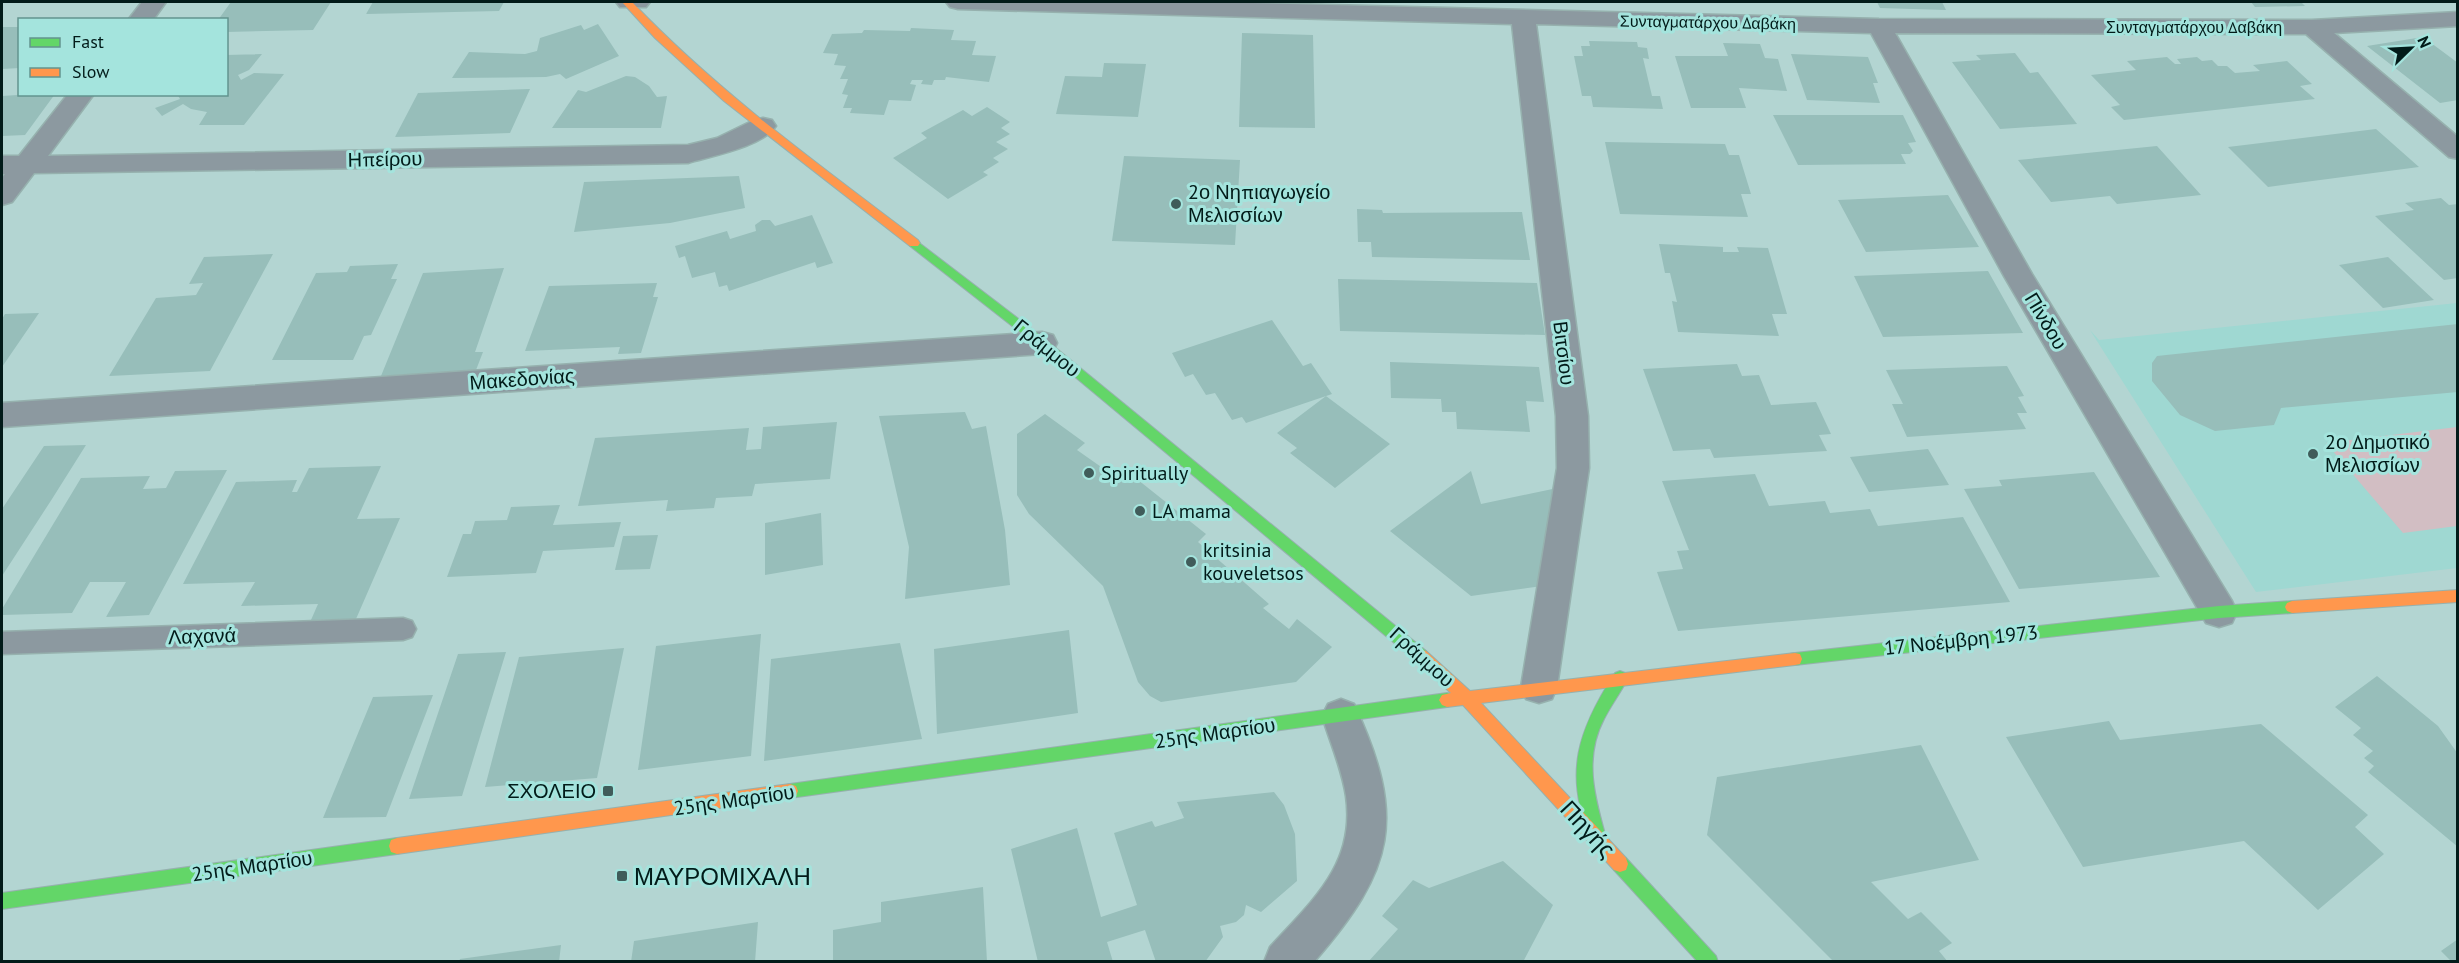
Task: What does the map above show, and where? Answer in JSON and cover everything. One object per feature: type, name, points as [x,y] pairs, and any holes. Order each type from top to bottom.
[{"type":"street","points":[[142,18],[154,2]]},
{"type":"street","name":"Γράμμου","points":[[631,2],[653,31],[763,126],[1042,343],[1393,630],[1466,697]]},
{"type":"street","name":"Συνταγματάρχου Δαβάκη","points":[[958,2],[1542,12],[1879,26],[2312,27],[2457,19]]},
{"type":"street","name":"Βιτσίου","points":[[1539,687],[1573,468],[1572,416],[1542,12]]},
{"type":"street","name":"Πίνδου","points":[[1879,26],[2019,276],[2219,612]]},
{"type":"street","points":[[2312,27],[2457,151]]},
{"type":"street","points":[[2,196],[14,165],[80,96]]},
{"type":"street","name":"Ηπείρου","points":[[14,165],[687,154],[726,144],[763,126]]},
{"type":"street","name":"Μακεδονίας","points":[[2,415],[1042,343]]},
{"type":"street","name":"17 Νοέμβρη 1973","points":[[1466,697],[2219,612],[2457,596]]},
{"type":"street","points":[[1599,842],[1583,790],[1582,747],[1596,711],[1620,678]]},
{"type":"street","name":"25ης Μαρτίου","points":[[2,901],[1466,697]]},
{"type":"street","name":"Πηγής","points":[[1466,697],[1710,962]]},
{"type":"street","points":[[1285,962],[1343,896],[1360,864],[1368,830],[1365,797],[1341,716]]},
{"type":"lane","name":"Λαχανά","points":[[2,643],[403,629]]},
{"type":"shaded area","name":"2ο Δημοτικό Μελισσίων","points":[[2457,303],[2457,568],[2256,592],[2090,330],[2099,340]]},
{"type":"shaded area","points":[[2457,427],[2457,526],[2403,533],[2326,443]]},
{"type":"building","points":[[231,2],[331,2],[313,30],[228,32],[228,18],[219,18]]},
{"type":"building","points":[[373,2],[504,2],[499,11],[366,14]]},
{"type":"building","points":[[1877,2],[1942,2],[1946,10],[1880,8]]},
{"type":"building","points":[[2251,2],[2301,2],[2305,6],[2255,7]]},
{"type":"building","points":[[598,24],[619,56],[566,79],[560,74],[546,77],[452,78],[469,52],[525,54],[537,51],[540,38],[581,25],[584,30]]},
{"type":"building","points":[[3,27],[18,27],[18,68],[2,69]]},
{"type":"building","points":[[911,28],[954,30],[951,40],[976,41],[972,55],[996,56],[989,82],[946,77],[945,80],[934,80],[932,85],[921,84],[923,80],[912,80],[910,84],[916,85],[911,101],[889,100],[884,115],[850,113],[852,108],[843,108],[848,95],[842,94],[848,79],[840,79],[846,66],[834,65],[838,54],[823,53],[832,34],[862,33],[864,30],[910,31]]},
{"type":"building","points":[[1242,33],[1313,35],[1315,128],[1239,127]]},
{"type":"building","points":[[2423,37],[2458,63],[2458,100],[2440,103],[2367,46]]},
{"type":"building","points":[[1589,41],[1637,42],[1638,47],[1647,48],[1649,59],[1643,58],[1652,96],[1660,96],[1663,109],[1593,107],[1591,96],[1582,96],[1574,56],[1583,56],[1581,46],[1590,46]]},
{"type":"building","points":[[1723,43],[1760,44],[1765,58],[1778,59],[1787,91],[1739,88],[1746,108],[1691,108],[1675,56],[1728,56]]},
{"type":"building","points":[[2015,53],[2030,73],[2038,72],[2077,124],[2000,129],[1952,62],[1981,60],[1976,55]]},
{"type":"building","points":[[262,54],[249,70],[238,75],[241,80],[254,73],[284,74],[244,125],[199,125],[207,112],[191,109],[183,104],[162,116],[155,108],[180,99],[178,96],[228,96],[228,55]]},
{"type":"building","points":[[1791,54],[1868,57],[1878,83],[1873,83],[1880,103],[1807,100]]},
{"type":"building","points":[[2167,57],[2175,64],[2181,64],[2177,59],[2197,57],[2202,61],[2212,60],[2218,66],[2227,66],[2235,73],[2260,71],[2253,65],[2287,61],[2312,84],[2300,86],[2315,99],[2124,120],[2111,107],[2120,105],[2091,75],[2136,70],[2127,61]]},
{"type":"building","points":[[1104,63],[1146,64],[1138,117],[1056,114],[1065,76],[1102,77]]},
{"type":"building","points":[[626,76],[635,77],[649,86],[657,97],[667,96],[661,128],[552,128],[578,90],[586,92]]},
{"type":"building","points":[[530,89],[510,133],[395,137],[418,93]]},
{"type":"building","points":[[2,96],[54,96],[25,135],[2,136]]},
{"type":"building","points":[[987,107],[1010,122],[1001,128],[1010,134],[996,142],[1008,149],[993,158],[999,162],[983,172],[988,175],[948,199],[893,158],[927,138],[921,133],[963,110],[972,116]]},
{"type":"building","points":[[1773,115],[1903,115],[1916,142],[1908,143],[1913,151],[1910,154],[1901,154],[1906,164],[1798,165]]},
{"type":"building","points":[[2376,129],[2419,167],[2268,187],[2228,147]]},
{"type":"building","points":[[1605,142],[1725,144],[1729,155],[1739,155],[1751,194],[1741,194],[1748,217],[1620,214]]},
{"type":"building","points":[[2157,146],[2201,195],[2117,204],[2110,196],[2051,202],[2018,160]]},
{"type":"building","points":[[1124,156],[1240,160],[1235,245],[1112,241]]},
{"type":"building","points":[[739,176],[745,208],[670,223],[574,232],[584,182]]},
{"type":"building","points":[[1948,195],[1979,247],[1866,252],[1838,200]]},
{"type":"building","points":[[2441,198],[2449,205],[2458,204],[2458,278],[2444,280],[2375,216],[2414,210],[2405,203]]},
{"type":"building","points":[[1357,209],[1382,210],[1383,213],[1522,212],[1530,260],[1372,257],[1371,242],[1358,242]]},
{"type":"building","points":[[812,215],[833,263],[817,268],[815,262],[729,291],[727,285],[719,287],[715,272],[692,278],[685,256],[679,258],[675,246],[727,231],[730,239],[756,231],[755,225],[762,220],[770,220],[775,226]]},
{"type":"building","points":[[1659,244],[1723,247],[1723,252],[1739,252],[1737,247],[1768,248],[1787,314],[1772,314],[1779,336],[1678,332],[1672,301],[1677,302],[1670,273],[1665,273]]},
{"type":"building","points":[[273,254],[210,371],[109,376],[156,298],[196,295],[203,283],[189,284],[204,257]]},
{"type":"building","points":[[2388,257],[2434,300],[2383,308],[2339,265]]},
{"type":"building","points":[[398,264],[391,279],[397,279],[371,335],[364,336],[353,360],[272,360],[316,273],[347,272],[350,266]]},
{"type":"building","points":[[504,268],[475,352],[483,352],[476,370],[381,376],[423,273]]},
{"type":"building","points":[[1988,271],[2023,333],[1883,337],[1854,276]]},
{"type":"building","points":[[1338,279],[1537,283],[1545,335],[1340,331]]},
{"type":"building","points":[[657,283],[653,297],[658,297],[641,353],[618,354],[620,347],[525,351],[549,286]]},
{"type":"building","points":[[39,313],[2,367],[2,319],[5,314]]},
{"type":"building","points":[[1272,320],[1303,366],[1311,363],[1332,394],[1246,423],[1242,417],[1232,420],[1215,393],[1206,395],[1193,374],[1185,377],[1172,353]]},
{"type":"building","points":[[2458,324],[2458,392],[2281,408],[2274,425],[2215,431],[2180,415],[2152,381],[2152,363],[2157,356]]},
{"type":"building","points":[[1390,362],[1539,367],[1544,402],[1526,401],[1530,432],[1457,429],[1456,412],[1442,412],[1441,399],[1391,398]]},
{"type":"building","points":[[1737,364],[1742,376],[1759,375],[1771,405],[1816,402],[1831,434],[1819,435],[1827,451],[1714,458],[1710,449],[1673,451],[1643,369]]},
{"type":"building","points":[[2007,366],[2024,396],[2018,397],[2027,413],[2017,413],[2026,429],[1907,437],[1892,404],[1903,404],[1886,370]]},
{"type":"building","points":[[1326,396],[1390,444],[1335,488],[1290,453],[1297,448],[1277,433]]},
{"type":"building","points":[[965,412],[972,429],[986,426],[1005,530],[1010,585],[905,599],[909,547],[879,416]]},
{"type":"building","points":[[1045,414],[1085,443],[1077,450],[1114,476],[1123,468],[1206,534],[1198,542],[1269,604],[1263,608],[1289,629],[1297,619],[1332,647],[1296,682],[1161,702],[1150,696],[1138,682],[1103,586],[1029,514],[1017,495],[1017,434]]},
{"type":"building","points":[[837,422],[830,479],[755,484],[752,496],[716,498],[714,508],[666,511],[668,500],[578,506],[595,438],[749,428],[746,450],[761,449],[763,427]]},
{"type":"building","points":[[86,445],[2,576],[2,509],[44,446]]},
{"type":"building","points":[[1928,449],[1949,485],[1869,492],[1850,457]]},
{"type":"building","points":[[381,466],[357,519],[400,518],[356,619],[311,620],[318,604],[241,606],[255,582],[183,584],[236,482],[297,480],[292,492],[297,492],[309,468]]},
{"type":"building","points":[[227,470],[149,615],[106,617],[126,582],[90,582],[72,613],[2,615],[2,609],[81,478],[150,476],[143,489],[166,488],[175,471]]},
{"type":"building","points":[[1471,471],[1481,504],[1562,487],[1542,586],[1471,596],[1390,531]]},
{"type":"building","points":[[2094,472],[2160,577],[2019,589],[1964,489],[2002,486],[1999,480]]},
{"type":"building","points":[[1755,474],[1769,506],[1825,501],[1830,513],[1870,509],[1878,526],[1963,517],[2010,602],[1678,631],[1657,572],[1683,569],[1677,551],[1689,550],[1662,481]]},
{"type":"building","points":[[560,505],[553,525],[621,522],[614,547],[543,551],[536,573],[447,577],[463,534],[471,534],[475,521],[507,520],[511,507]]},
{"type":"building","points":[[821,513],[823,565],[765,575],[765,523]]},
{"type":"building","points":[[658,535],[650,569],[615,570],[623,536]]},
{"type":"building","points":[[1069,630],[1078,713],[937,734],[934,649]]},
{"type":"building","points":[[761,634],[751,756],[638,770],[656,646]]},
{"type":"building","points":[[900,643],[922,739],[764,761],[771,659]]},
{"type":"building","points":[[624,648],[597,778],[485,787],[519,657]]},
{"type":"building","points":[[506,652],[462,796],[409,799],[458,654]]},
{"type":"building","points":[[2377,676],[2438,726],[2458,754],[2458,847],[2368,772],[2374,766],[2364,758],[2373,751],[2353,735],[2361,728],[2335,707]]},
{"type":"building","points":[[433,695],[386,817],[323,818],[373,697]]},
{"type":"building","points":[[2109,721],[2120,740],[2261,724],[2368,815],[2355,827],[2384,854],[2318,910],[2244,841],[2083,867],[2006,737]]},
{"type":"building","points":[[1921,745],[1979,860],[1871,882],[1908,919],[1921,912],[1952,943],[1939,951],[1948,962],[1834,962],[1707,835],[1717,777]]},
{"type":"building","points":[[1274,792],[1284,805],[1295,834],[1297,881],[1261,912],[1246,905],[1244,915],[1236,922],[1220,926],[1223,937],[1205,962],[1156,962],[1145,930],[1107,942],[1113,962],[1038,962],[1011,849],[1077,828],[1101,917],[1137,905],[1114,833],[1152,821],[1155,827],[1184,818],[1177,802]]},
{"type":"building","points":[[1503,861],[1553,905],[1523,962],[1368,962],[1398,929],[1382,916],[1413,880],[1429,888]]},
{"type":"building","points":[[983,887],[987,962],[833,962],[833,930],[881,922],[881,902]]},
{"type":"building","points":[[758,922],[755,962],[631,962],[634,941]]},
{"type":"building","points":[[2458,939],[2458,962],[2452,962],[2441,951]]},
{"type":"building","points":[[561,945],[559,962],[459,962],[460,959]]},
{"type":"traffic: fast","points":[[914,243],[1042,343],[1421,656]]},
{"type":"traffic: fast","points":[[1795,659],[2219,612],[2292,607]]},
{"type":"traffic: fast","points":[[1597,834],[1586,788],[1585,753],[1596,719],[1620,678]]},
{"type":"traffic: fast","points":[[790,791],[1447,700]]},
{"type":"traffic: fast","points":[[2,901],[397,846]]},
{"type":"traffic: fast","points":[[1620,864],[1710,962]]},
{"type":"traffic: slow","points":[[627,2],[693,68],[728,99],[914,243]]},
{"type":"traffic: slow","points":[[2292,607],[2458,596]]},
{"type":"traffic: slow","points":[[1421,656],[1466,697],[1620,864]]},
{"type":"traffic: slow","points":[[1447,700],[1795,659]]},
{"type":"traffic: slow","points":[[397,846],[790,791]]},
{"type":"place","name":"2ο Νηπιαγωγείο Μελισσίων","points":[[1176,204]]},
{"type":"place","name":"2ο Δημοτικό Μελισσίων","points":[[2313,454]]},
{"type":"place","name":"Spiritually","points":[[1089,473]]},
{"type":"place","name":"LA mama","points":[[1140,511]]},
{"type":"place","name":"kritsinia kouveletsos","points":[[1191,562]]},
{"type":"place","name":"ΣΧΟΛΕΙΟ","points":[[608,791]]},
{"type":"place","name":"ΜΑΥΡΟΜΙΧΑΛΗ","points":[[622,876]]}]
